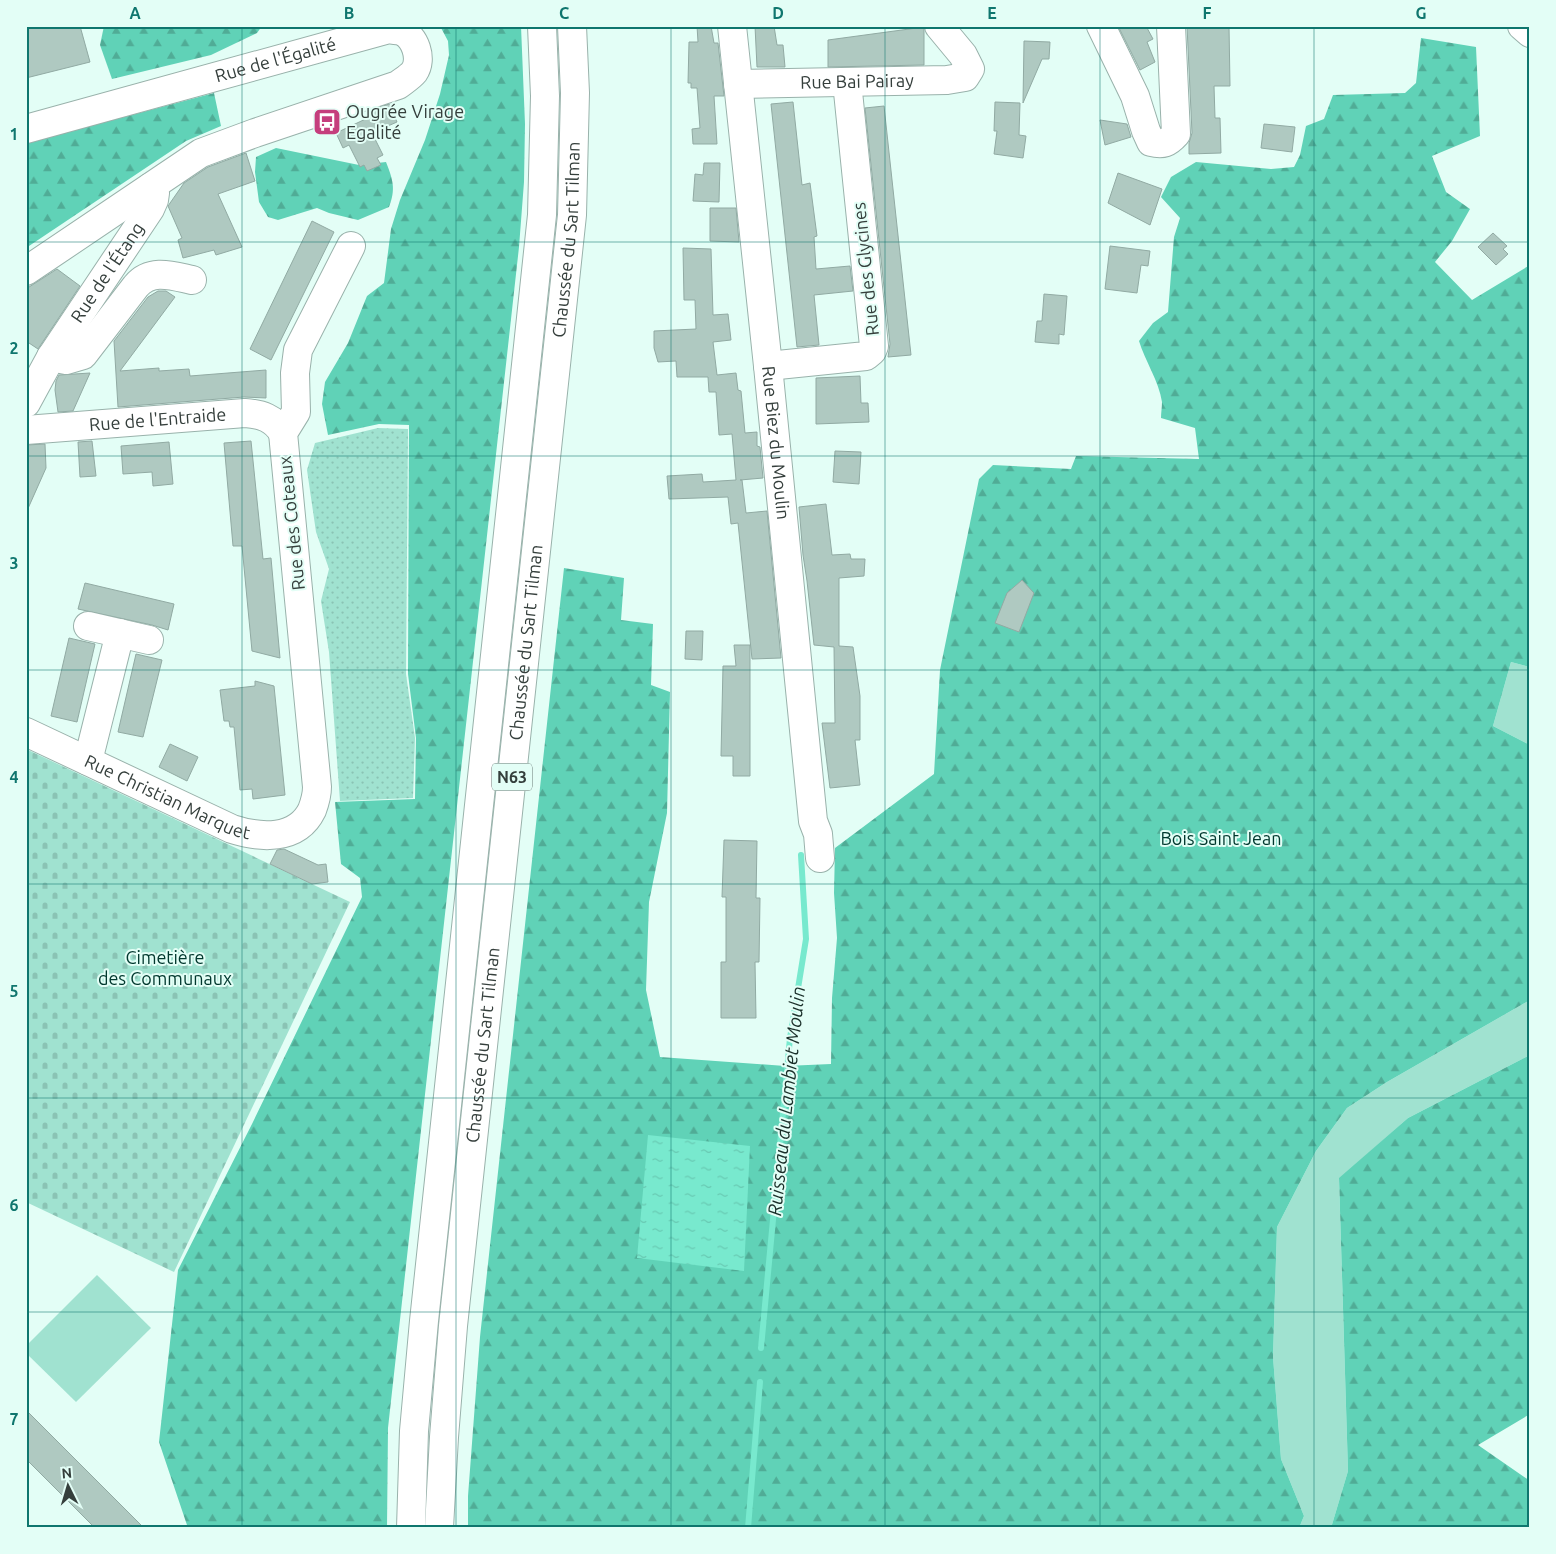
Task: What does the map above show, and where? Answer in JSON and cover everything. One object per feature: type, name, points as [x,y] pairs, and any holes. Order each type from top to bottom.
[{"type":"main road","name":"Chaussée du Sart Tilman","points":[[411,1528],[414,1432],[424,1322],[542,215],[545,96],[542,26]]},
{"type":"main road","name":"Chaussée du Sart Tilman","points":[[440,1528],[444,1437],[453,1326],[572,215],[575,93],[572,26]]},
{"type":"main road","name":"Rue Biez du Moulin","points":[[732,26],[813,821],[818,834],[820,858]]},
{"type":"main road","name":"Rue Bai Pairay","points":[[738,84],[947,80],[965,77],[970,69],[963,55],[939,26]]},
{"type":"main road","points":[[1101,26],[1135,96],[1151,142],[1161,145],[1170,141],[1176,134],[1171,26]]},
{"type":"main road","points":[[1522,26],[1530,33]]},
{"type":"main road","name":"Rue de l'Égalité","points":[[26,129],[389,29],[402,31],[411,39],[416,50],[418,62],[414,72],[398,84],[201,153],[26,271]]},
{"type":"main road","name":"Rue des Glycines","points":[[768,366],[866,356],[872,351],[874,338],[847,82]]},
{"type":"main road","name":"Rue de l'Étang","points":[[26,403],[51,357],[150,209],[155,193],[151,187]]},
{"type":"main road","name":"Rue des Coteaux","points":[[309,814],[317,795],[317,787],[283,433],[296,412],[294,373],[298,350],[351,246]]},
{"type":"main road","name":"Rue de l'Étang","points":[[51,357],[72,360],[83,355],[145,277],[162,274],[192,280]]},
{"type":"main road","name":"Rue de l'Entraide","points":[[26,430],[245,413],[265,416],[274,421],[283,433]]},
{"type":"main road","points":[[88,626],[149,640]]},
{"type":"main road","points":[[88,761],[120,633]]},
{"type":"main road","name":"Rue Christian Marquet","points":[[26,732],[242,832],[254,835],[282,834],[302,824],[309,814]]},
{"type":"green space","points":[[104,26],[262,26],[257,33],[211,55],[112,79],[100,45]]},
{"type":"green space","points":[[440,26],[521,26],[525,124],[524,182],[519,247],[388,1428],[387,1528],[188,1528],[159,1442],[178,1270],[252,1124],[362,897],[360,878],[341,864],[335,802],[415,799],[416,738],[408,674],[409,425],[379,424],[328,435],[322,404],[325,382],[348,343],[367,296],[384,283],[391,229],[400,200],[425,140],[440,94],[449,55],[448,41]]},
{"type":"green space","name":"Bois Saint Jean","points":[[1421,38],[1476,47],[1480,136],[1432,156],[1446,192],[1470,209],[1452,241],[1435,262],[1472,300],[1530,265],[1530,667],[1511,662],[1493,726],[1530,745],[1530,1000],[1387,1082],[1347,1108],[1316,1151],[1277,1227],[1273,1357],[1281,1459],[1304,1516],[1299,1528],[468,1528],[468,1496],[480,1337],[564,568],[624,578],[621,620],[653,624],[651,685],[670,692],[667,813],[649,902],[646,990],[660,1057],[785,1066],[831,1064],[832,998],[837,938],[834,893],[835,848],[934,774],[940,670],[979,479],[993,465],[1071,469],[1076,456],[1199,459],[1195,428],[1161,418],[1162,402],[1160,394],[1139,341],[1153,323],[1168,312],[1174,237],[1180,218],[1161,197],[1171,177],[1196,162],[1271,169],[1294,167],[1300,155],[1306,126],[1324,119],[1333,95],[1405,93],[1416,83]]},
{"type":"green space","points":[[214,93],[221,126],[186,141],[26,248],[26,143]]},
{"type":"green space","points":[[276,148],[359,165],[386,162],[393,184],[389,207],[358,220],[317,208],[278,220],[268,217],[259,202],[255,172],[256,157]]},
{"type":"green space","points":[[378,428],[408,429],[406,674],[415,738],[413,798],[340,801],[329,652],[321,601],[329,569],[316,532],[307,470],[315,443]]},
{"type":"green space","points":[[1511,662],[1530,667],[1530,745],[1493,726]]},
{"type":"green space","name":"Cimetière des Communaux","points":[[26,749],[350,902],[174,1272],[26,1202]]},
{"type":"green space","points":[[1530,1000],[1530,1055],[1408,1118],[1339,1179],[1348,1471],[1331,1528],[1299,1528],[1304,1516],[1281,1459],[1273,1357],[1277,1227],[1316,1151],[1347,1108],[1387,1082]]},
{"type":"green space","points":[[1530,1055],[1530,1414],[1478,1445],[1530,1481],[1530,1528],[1331,1528],[1348,1471],[1339,1178],[1408,1118]]},
{"type":"green space","points":[[97,1275],[151,1328],[76,1402],[26,1353],[26,1346]]},
{"type":"water","points":[[648,1135],[750,1146],[744,1271],[637,1258]]},
{"type":"building","points":[[38,26],[80,26],[90,62],[26,78],[26,29]]},
{"type":"building","points":[[697,26],[711,26],[714,43],[718,43],[724,96],[714,96],[717,144],[693,144],[692,129],[700,128],[697,88],[691,88],[691,83],[688,83],[689,42],[698,42]]},
{"type":"building","points":[[755,26],[774,26],[777,45],[783,45],[785,67],[757,67]]},
{"type":"building","points":[[1118,26],[1146,26],[1153,39],[1147,42],[1155,62],[1140,70]]},
{"type":"building","points":[[1187,26],[1229,26],[1230,86],[1214,86],[1215,118],[1220,118],[1221,153],[1189,154],[1189,143],[1192,133]]},
{"type":"building","points":[[924,27],[924,65],[828,67],[828,40]]},
{"type":"building","points":[[1024,41],[1050,42],[1049,59],[1042,59],[1023,103]]},
{"type":"building","points":[[793,102],[802,185],[810,183],[817,236],[814,237],[816,269],[850,266],[853,291],[814,295],[819,345],[797,347],[771,104]]},
{"type":"building","points":[[995,102],[1020,103],[1019,135],[1026,136],[1023,158],[994,154],[997,131],[994,131]]},
{"type":"building","points":[[389,104],[397,122],[372,133],[383,155],[377,158],[381,165],[367,171],[364,165],[360,167],[349,145],[343,148],[336,133],[374,115],[371,110]]},
{"type":"building","points":[[884,106],[911,355],[888,357],[890,344],[865,108]]},
{"type":"building","points":[[1100,120],[1127,124],[1131,137],[1105,145]]},
{"type":"building","points":[[1264,124],[1295,127],[1292,152],[1261,148]]},
{"type":"building","points":[[246,153],[255,181],[218,194],[242,247],[216,255],[214,250],[183,258],[178,240],[182,238],[168,206],[184,183],[208,167]]},
{"type":"building","points":[[704,163],[720,163],[719,202],[693,201],[695,174],[703,175]]},
{"type":"building","points":[[1118,173],[1162,189],[1150,225],[1108,203]]},
{"type":"building","points":[[710,208],[736,208],[739,242],[710,241]]},
{"type":"building","points":[[312,221],[334,232],[271,360],[250,349]]},
{"type":"building","points":[[1493,233],[1507,246],[1503,249],[1508,254],[1496,265],[1478,247]]},
{"type":"building","points":[[1110,246],[1150,251],[1148,266],[1141,265],[1137,293],[1105,289]]},
{"type":"building","points":[[683,248],[711,249],[713,315],[728,314],[731,340],[713,342],[717,375],[736,373],[738,390],[741,391],[745,433],[757,432],[757,446],[760,447],[763,478],[740,480],[742,480],[746,513],[767,511],[781,658],[752,659],[738,523],[731,524],[728,497],[669,499],[667,476],[702,474],[703,482],[736,480],[732,434],[719,435],[716,392],[709,392],[708,377],[677,377],[676,361],[658,362],[654,348],[654,331],[696,329],[695,300],[684,300]]},
{"type":"building","points":[[57,269],[80,286],[38,349],[26,341],[26,289]]},
{"type":"building","points":[[158,291],[166,291],[175,297],[120,371],[159,368],[159,371],[189,369],[190,376],[266,370],[266,398],[244,397],[118,407],[114,341],[148,297]]},
{"type":"building","points":[[1044,294],[1067,296],[1064,335],[1059,334],[1059,344],[1035,342],[1037,321],[1042,321]]},
{"type":"building","points":[[90,373],[73,411],[58,412],[55,390],[59,375]]},
{"type":"building","points":[[860,376],[861,403],[868,403],[869,422],[816,424],[816,378]]},
{"type":"building","points":[[92,441],[96,476],[80,477],[78,442]]},
{"type":"building","points":[[251,441],[263,559],[271,558],[280,658],[252,651],[242,546],[233,546],[224,443]]},
{"type":"building","points":[[169,442],[173,484],[153,486],[152,472],[123,474],[121,446]]},
{"type":"building","points":[[45,444],[46,468],[26,513],[26,445]]},
{"type":"building","points":[[835,451],[861,452],[859,484],[833,482]]},
{"type":"building","points":[[826,504],[832,555],[850,554],[851,559],[865,559],[864,576],[839,578],[839,646],[853,647],[860,696],[860,740],[855,740],[860,785],[830,788],[822,723],[835,723],[834,647],[814,645],[799,507]]},
{"type":"building","points":[[1022,580],[1034,593],[1019,632],[995,623],[1007,593]]},
{"type":"building","points":[[85,583],[174,604],[168,630],[78,609]]},
{"type":"building","points":[[686,631],[703,631],[702,660],[685,659]]},
{"type":"building","points":[[69,638],[95,644],[77,722],[51,716]]},
{"type":"building","points":[[734,645],[750,645],[750,776],[733,776],[733,756],[721,756],[723,666],[736,666]]},
{"type":"building","points":[[136,654],[162,660],[143,737],[118,732]]},
{"type":"building","points":[[255,681],[274,686],[285,795],[253,799],[252,789],[240,790],[234,727],[230,727],[229,721],[224,721],[220,690],[255,686]]},
{"type":"building","points":[[170,744],[198,757],[187,781],[159,767]]},
{"type":"building","points":[[724,840],[757,841],[756,898],[760,898],[759,962],[755,962],[756,1018],[721,1018],[721,962],[726,962],[726,897],[722,897]]},
{"type":"building","points":[[284,849],[318,865],[326,864],[328,882],[312,884],[270,864],[277,850]]},
{"type":"building","points":[[26,1410],[144,1528],[95,1528],[26,1459]]},
{"type":"waterway","name":"Ruisseau du Lambiet Moulin","points":[[761,1348],[790,1038],[806,939],[801,855]]},
{"type":"waterway","name":"Ruisseau du Lambiet Moulin","points":[[748,1528],[760,1382]]},
{"type":"place","name":"Ougrée Virage Egalité","points":[[327,122]]}]
